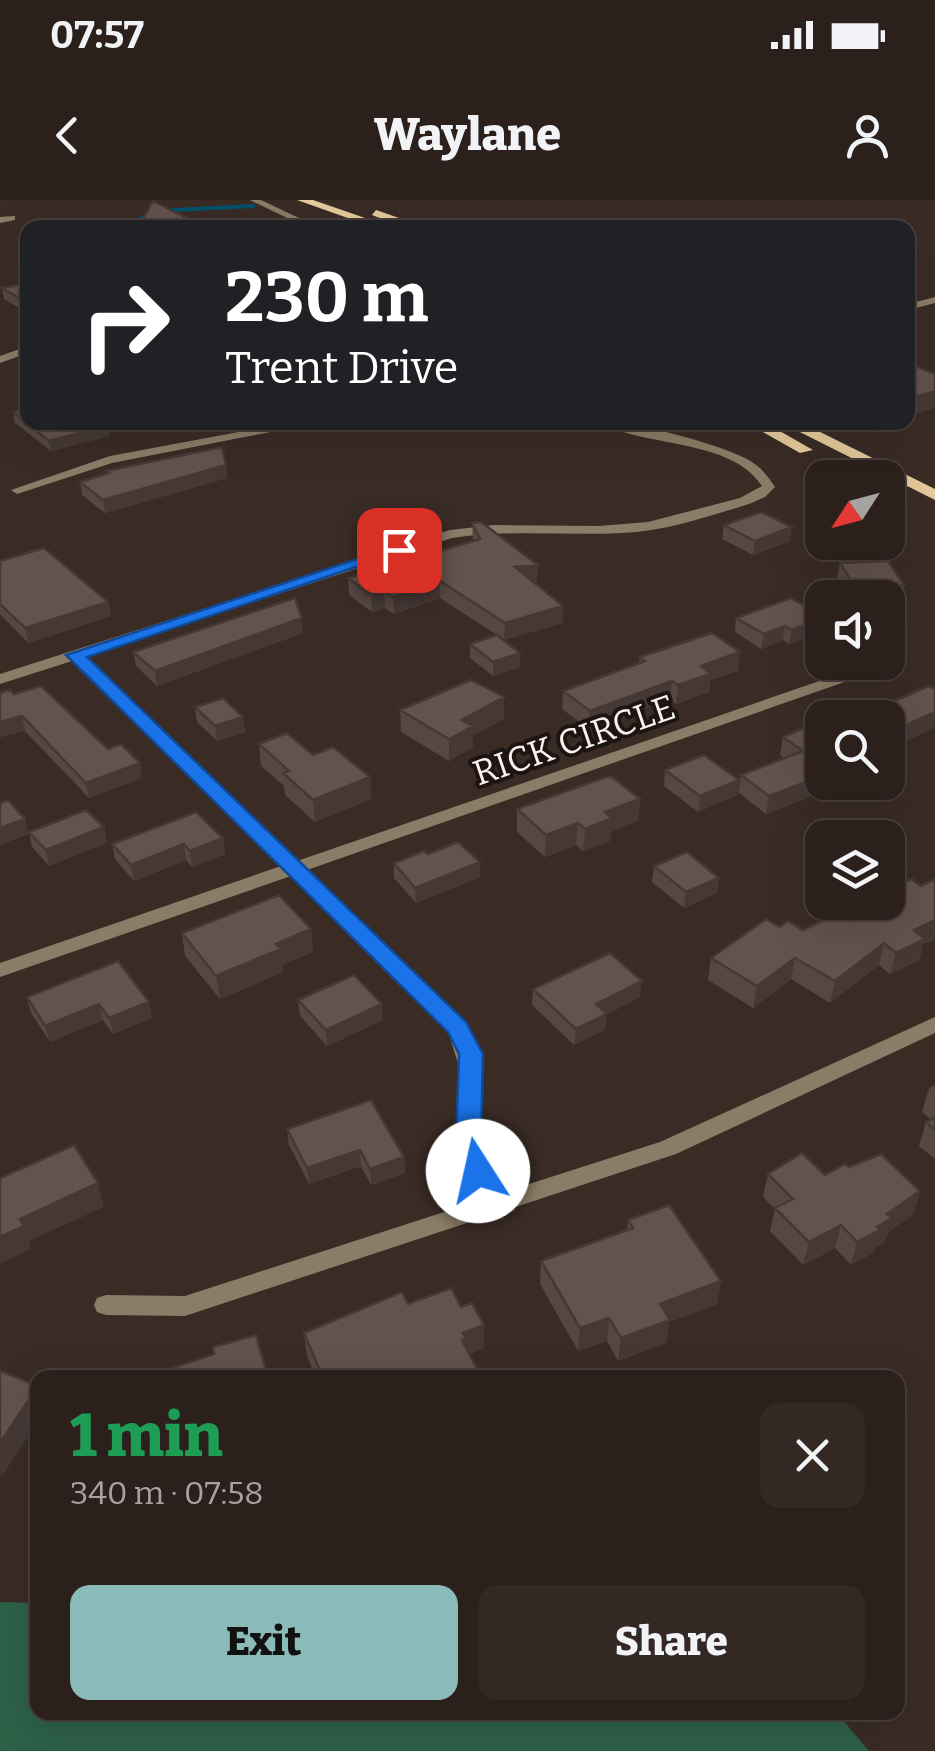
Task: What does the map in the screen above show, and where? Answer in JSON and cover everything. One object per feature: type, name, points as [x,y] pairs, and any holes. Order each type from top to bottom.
[{"type":"main road","points":[[302,200],[364,220]]},
{"type":"main road","points":[[335,200],[394,220]]},
{"type":"main road","points":[[767,430],[825,460]]},
{"type":"main road","points":[[803,430],[935,495]]},
{"type":"main road","points":[[905,499],[935,514]]},
{"type":"street","points":[[254,200],[298,220]]},
{"type":"street","points":[[0,220],[12,218]]},
{"type":"street","points":[[17,490],[124,457],[271,430]]},
{"type":"street","points":[[0,679],[450,534],[497,526],[620,530],[670,524],[759,495],[769,487],[756,470],[707,448],[636,430]]},
{"type":"street","points":[[75,655],[457,1028],[471,1054],[468,1141],[495,1204]]},
{"type":"street","name":"RICK CIRCLE","points":[[0,970],[836,680]]},
{"type":"street","points":[[106,1305],[185,1306],[668,1148],[935,1024]]},
{"type":"green space","points":[[0,1602],[30,1603],[30,1720],[843,1720],[869,1751],[0,1751]]},
{"type":"building","points":[[153,201],[190,220],[145,220]]},
{"type":"building","points":[[20,285],[20,298],[2,288]]},
{"type":"building","points":[[915,366],[935,374],[935,391],[915,397]]},
{"type":"building","points":[[35,430],[92,430],[49,441]]},
{"type":"building","points":[[222,447],[226,465],[103,500],[80,482],[109,473],[106,471]]},
{"type":"building","points":[[761,512],[792,527],[755,541],[724,525]]},
{"type":"building","points":[[481,522],[538,565],[515,567],[563,606],[505,623],[440,581],[393,597],[384,591],[371,595],[348,578],[480,539],[472,523]]},
{"type":"building","points":[[44,548],[108,602],[25,628],[0,604],[0,561]]},
{"type":"building","points":[[888,561],[901,580],[851,580],[840,563]]},
{"type":"building","points":[[295,598],[302,618],[155,671],[133,652]]},
{"type":"building","points":[[791,598],[805,606],[805,625],[792,630],[785,626],[764,634],[736,618]]},
{"type":"building","points":[[712,633],[740,652],[701,666],[711,674],[678,685],[672,681],[590,711],[563,691],[645,661],[640,657]]},
{"type":"building","points":[[497,635],[520,653],[493,662],[470,644]]},
{"type":"building","points":[[471,680],[504,697],[462,720],[473,726],[449,739],[400,710]]},
{"type":"building","points":[[41,686],[108,749],[121,744],[140,763],[86,783],[22,716],[0,722],[0,693],[10,690],[14,694]]},
{"type":"building","points":[[929,686],[935,689],[935,712],[905,726],[905,700],[896,700]]},
{"type":"building","points":[[223,698],[243,717],[215,726],[195,707]]},
{"type":"building","points":[[805,727],[805,782],[769,796],[741,775],[803,751],[783,737]]},
{"type":"building","points":[[287,733],[313,755],[333,747],[370,777],[313,800],[259,744]]},
{"type":"building","points":[[704,755],[739,780],[700,796],[665,770]]},
{"type":"building","points":[[612,777],[640,799],[605,812],[612,818],[585,829],[578,823],[546,835],[517,809]]},
{"type":"building","points":[[8,800],[25,819],[0,828],[0,803]]},
{"type":"building","points":[[86,810],[104,827],[46,850],[29,832]]},
{"type":"building","points":[[196,812],[223,838],[190,851],[184,844],[131,865],[112,844]]},
{"type":"building","points":[[458,842],[480,862],[415,888],[394,863],[424,851],[428,854]]},
{"type":"building","points":[[687,852],[719,878],[686,892],[654,866]]},
{"type":"building","points":[[912,879],[921,886],[935,879],[935,920],[914,930],[925,939],[896,953],[884,943],[835,981],[795,958],[757,986],[711,958],[766,919],[780,927],[788,921],[803,930],[824,920],[905,920],[905,882]]},
{"type":"building","points":[[279,895],[311,929],[276,944],[281,949],[216,976],[182,933]]},
{"type":"building","points":[[610,953],[642,981],[596,1004],[607,1014],[576,1029],[533,989]]},
{"type":"building","points":[[118,961],[149,1002],[109,1018],[99,1004],[45,1026],[27,997]]},
{"type":"building","points":[[354,975],[382,1004],[326,1030],[298,1000]]},
{"type":"building","points":[[371,1100],[404,1157],[370,1169],[360,1150],[307,1168],[287,1129]]},
{"type":"building","points":[[74,1145],[98,1183],[20,1219],[24,1226],[0,1237],[0,1178]]},
{"type":"building","points":[[802,1153],[825,1175],[845,1164],[849,1167],[881,1154],[920,1191],[887,1214],[892,1218],[877,1227],[880,1230],[857,1242],[841,1225],[809,1242],[775,1208],[793,1199],[768,1174]]},
{"type":"building","points":[[669,1205],[721,1281],[660,1304],[670,1320],[621,1338],[609,1318],[580,1328],[541,1261],[633,1228],[628,1220]]},
{"type":"building","points":[[451,1288],[461,1307],[472,1303],[484,1325],[463,1333],[466,1338],[462,1340],[477,1370],[320,1370],[304,1333],[402,1292],[408,1304]]},
{"type":"building","points":[[256,1335],[266,1370],[167,1370],[214,1354],[213,1347]]},
{"type":"building","points":[[0,1371],[30,1383],[30,1398],[0,1443]]},
{"type":"waterway","points":[[137,220],[155,211],[253,206]]},
{"type":"route","points":[[399,550],[75,655],[437,1004],[457,1028],[471,1054],[468,1141],[478,1171]]}]
